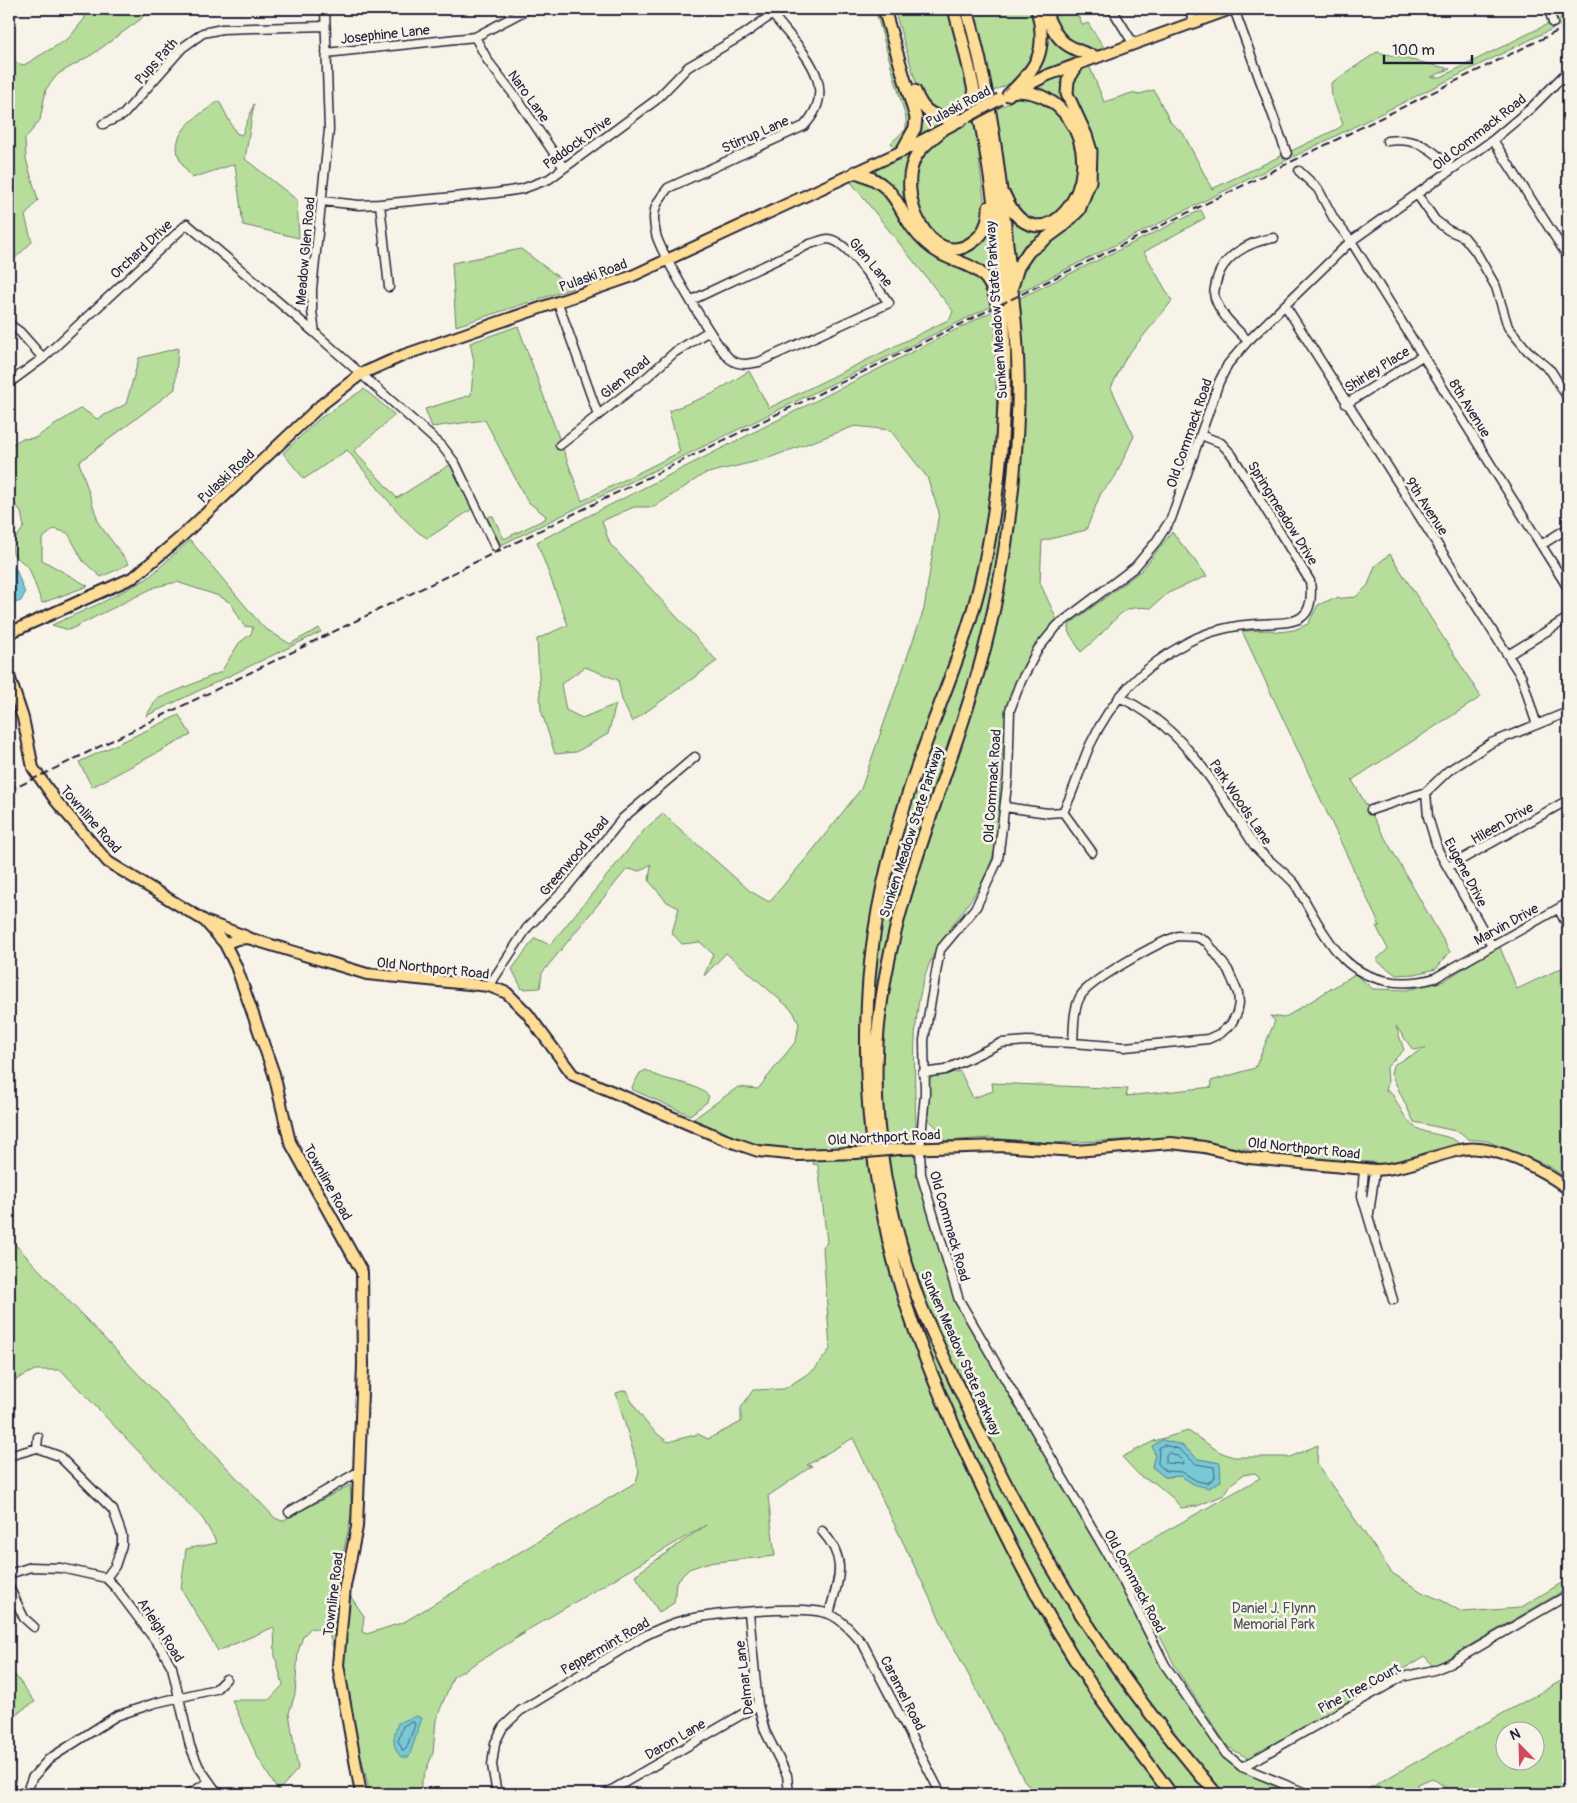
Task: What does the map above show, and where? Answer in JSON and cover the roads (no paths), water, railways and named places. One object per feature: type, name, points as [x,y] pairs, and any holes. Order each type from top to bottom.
[{"type":"highway","points":[[884,9],[916,118],[915,128],[902,151]]},
{"type":"highway","points":[[891,9],[919,103],[927,112],[942,118],[964,118]]},
{"type":"highway","name":"Sunken Meadow State Parkway","points":[[954,9],[966,51],[995,185],[1004,336],[1001,457],[993,518],[979,589],[911,785],[888,862],[877,919],[869,979],[868,1074],[871,1135],[884,1218],[901,1287],[921,1347],[948,1414],[1004,1534],[1049,1616],[1098,1695],[1171,1794]]},
{"type":"highway","name":"Sunken Meadow State Parkway","points":[[967,9],[982,67],[995,185],[1012,288],[1018,403],[1007,538],[994,610],[959,734],[909,880],[896,924],[883,992],[876,1075],[889,1198],[919,1301],[981,1438],[1028,1525],[1081,1612],[1149,1711],[1216,1794]]},
{"type":"highway","points":[[1009,95],[1030,74],[1040,58],[1042,45],[1037,9]]},
{"type":"highway","points":[[1044,9],[1059,40],[1070,48],[1096,57]]},
{"type":"highway","points":[[1012,288],[1018,267],[1029,251],[1063,226],[1079,210],[1090,181],[1091,151],[1086,135],[1067,94],[1068,80],[1078,64]]},
{"type":"highway","points":[[995,185],[1018,218],[1036,226],[1054,222],[1067,212],[1081,183],[1084,162],[1082,146],[1075,128],[1062,110],[1054,103],[1028,92],[1009,95]]},
{"type":"highway","points":[[940,132],[918,153],[911,168],[908,182],[913,210],[918,223],[931,239],[950,248],[961,247],[978,238],[984,231],[995,185]]},
{"type":"highway","points":[[855,172],[871,177],[885,185],[919,236],[931,248],[949,258],[976,268],[986,276],[996,297],[1004,336]]},
{"type":"main road","name":"Pulaski Road","points":[[9,633],[134,577],[181,537],[321,405],[361,374],[404,356],[630,277],[902,151],[1048,75],[1232,9]]},
{"type":"main road","name":"Townline Road","points":[[9,676],[23,718],[34,768],[55,800],[108,862],[205,921],[226,944],[236,966],[274,1074],[290,1142],[362,1272],[363,1365],[356,1527],[345,1586],[338,1665],[361,1794]]},
{"type":"main road","name":"Old Northport Road","points":[[205,921],[248,938],[268,942],[366,974],[489,986],[507,993],[519,1005],[573,1075],[726,1140],[758,1151],[798,1155],[992,1146],[1076,1151],[1171,1142],[1204,1147],[1249,1158],[1388,1170],[1462,1149],[1485,1149],[1548,1173],[1568,1189]]},
{"type":"main road","name":"Old Northport Road","points":[[226,944],[237,938],[248,938]]},
{"type":"street","name":"Meadow Glen Road","points":[[315,333],[312,289],[329,130],[325,9]]},
{"type":"street","name":"Josephine Lane","points":[[326,53],[476,37],[528,9]]},
{"type":"street","name":"Paddock Drive","points":[[322,201],[359,205],[380,204],[522,189],[549,179],[656,100],[688,68],[743,36],[780,9]]},
{"type":"street","points":[[1112,9],[1133,43]]},
{"type":"street","points":[[1189,9],[1194,22]]},
{"type":"street","points":[[1232,9],[1287,154]]},
{"type":"street","points":[[1549,9],[1553,23]]},
{"type":"street","name":"Stirrup Lane","points":[[666,259],[656,235],[654,219],[656,203],[668,188],[804,126],[815,114],[820,88],[816,73],[773,15]]},
{"type":"street","name":"Pups Path","points":[[103,124],[124,115],[182,48],[204,33],[222,29],[325,26]]},
{"type":"street","name":"Naro Lane","points":[[476,37],[488,62],[518,100],[564,168]]},
{"type":"street","name":"Old Commack Road","points":[[1308,1794],[1242,1767],[1226,1754],[1165,1665],[1123,1581],[959,1300],[923,1181],[920,1149],[925,1094],[923,1073],[926,1024],[940,950],[976,907],[993,873],[1000,849],[1005,807],[1010,710],[1020,683],[1038,649],[1057,626],[1135,567],[1156,542],[1171,519],[1219,382],[1228,364],[1248,341],[1351,241],[1493,140],[1568,73]]},
{"type":"street","points":[[1493,140],[1568,257]]},
{"type":"street","points":[[1387,141],[1416,141],[1440,156],[1451,169]]},
{"type":"street","name":"8th Avenue","points":[[1299,171],[1318,189],[1334,219],[1351,241],[1568,588]]},
{"type":"street","points":[[1417,194],[1435,220],[1448,230],[1464,237],[1476,252],[1496,286],[1508,327],[1527,350],[1550,371],[1568,398]]},
{"type":"street","points":[[380,204],[389,287]]},
{"type":"street","name":"Orchard Drive","points":[[9,383],[43,358],[187,224],[315,333]]},
{"type":"street","points":[[1248,341],[1225,317],[1214,296],[1218,272],[1236,253],[1254,242],[1274,238]]},
{"type":"street","name":"Glen Lane","points":[[666,259],[709,330],[731,359],[748,364],[759,362],[889,303],[850,252],[840,244],[828,239],[810,244],[692,300]]},
{"type":"street","points":[[558,303],[598,415]]},
{"type":"street","name":"9th Avenue","points":[[1285,305],[1346,404],[1508,656],[1528,690],[1530,709],[1537,724]]},
{"type":"street","points":[[9,324],[20,332],[43,358]]},
{"type":"street","name":"Glen Road","points":[[560,445],[675,352],[709,330]]},
{"type":"street","points":[[315,333],[442,446],[455,463],[495,546]]},
{"type":"street","name":"Shirley Place","points":[[1346,404],[1422,356]]},
{"type":"street","name":"Springmeadow Drive","points":[[1063,812],[1091,744],[1104,718],[1143,670],[1172,650],[1201,635],[1258,624],[1290,623],[1303,615],[1312,597],[1310,580],[1232,455],[1221,444],[1201,435]]},
{"type":"street","points":[[1541,545],[1568,528]]},
{"type":"street","points":[[1508,656],[1568,618]]},
{"type":"street","name":"Park Woods Lane","points":[[1120,697],[1148,711],[1175,733],[1194,756],[1259,851],[1286,873],[1295,884],[1344,959],[1378,978],[1401,983],[1420,982],[1435,978],[1456,967]]},
{"type":"street","points":[[1371,810],[1426,792],[1468,756],[1491,743],[1568,712]]},
{"type":"street","name":"Greenwood Road","points":[[489,986],[528,928],[567,887],[623,818],[695,757]]},
{"type":"street","name":"Eugene Drive","points":[[1426,792],[1431,834],[1492,946]]},
{"type":"street","name":"Hileen Drive","points":[[1448,867],[1568,800]]},
{"type":"street","points":[[1005,807],[1048,813],[1063,812],[1092,852]]},
{"type":"street","name":"Marvin Drive","points":[[1456,967],[1568,903]]},
{"type":"street","points":[[1558,910],[1568,927]]},
{"type":"street","points":[[923,1073],[945,1070],[1001,1043],[1027,1041],[1073,1044],[1125,1047],[1208,1039],[1221,1033],[1231,1024],[1237,1013],[1238,993],[1228,970],[1207,942],[1197,937],[1178,936],[1159,944],[1083,992],[1076,1007],[1073,1044]]},
{"type":"street","points":[[1364,1169],[1362,1196],[1393,1300]]},
{"type":"street","points":[[1368,1218],[1375,1170]]},
{"type":"street","points":[[37,1448],[38,1437]]},
{"type":"street","points":[[9,1456],[37,1448],[59,1456],[114,1510],[122,1535],[122,1545],[115,1566],[106,1578],[80,1571],[46,1567],[31,1567],[9,1574]]},
{"type":"street","points":[[289,1512],[358,1472]]},
{"type":"street","points":[[822,1531],[832,1542],[837,1554],[839,1571],[837,1591],[829,1614]]},
{"type":"street","name":"Arleigh Road","points":[[106,1578],[124,1598],[172,1667],[190,1746],[209,1782],[218,1794]]},
{"type":"street","points":[[9,1587],[24,1618],[34,1627]]},
{"type":"street","name":"Pine Tree Court","points":[[1242,1767],[1402,1677],[1434,1670],[1449,1664],[1568,1595]]},
{"type":"street","name":"Peppermint Road","points":[[497,1794],[492,1766],[495,1743],[502,1727],[520,1711],[659,1628],[695,1618],[750,1613],[804,1609],[829,1614]]},
{"type":"street","name":"Delmar Lane","points":[[750,1613],[758,1705],[765,1731],[787,1775],[790,1794]]},
{"type":"street","name":"Caramel Road","points":[[829,1614],[848,1628],[863,1644],[941,1794]]},
{"type":"street","points":[[26,1794],[40,1767],[103,1724],[127,1711],[216,1690],[226,1679]]},
{"type":"street","name":"Daron Lane","points":[[605,1794],[758,1705]]},
{"type":"street","points":[[189,1794],[209,1782]]},
{"type":"water","points":[[9,564],[16,569],[25,593],[21,601],[9,605]]},
{"type":"water","points":[[1162,1440],[1182,1445],[1198,1459],[1220,1463],[1221,1481],[1209,1488],[1195,1485],[1181,1476],[1165,1477],[1152,1467],[1155,1455],[1152,1446]]},
{"type":"water","points":[[416,1716],[422,1718],[409,1757],[401,1757],[394,1745],[398,1723]]},
{"type":"railway","points":[[9,791],[1568,26]]},
{"type":"park label","name":"Daniel J. Flynn Memorial Park","points":[[1274,1616]]}]
